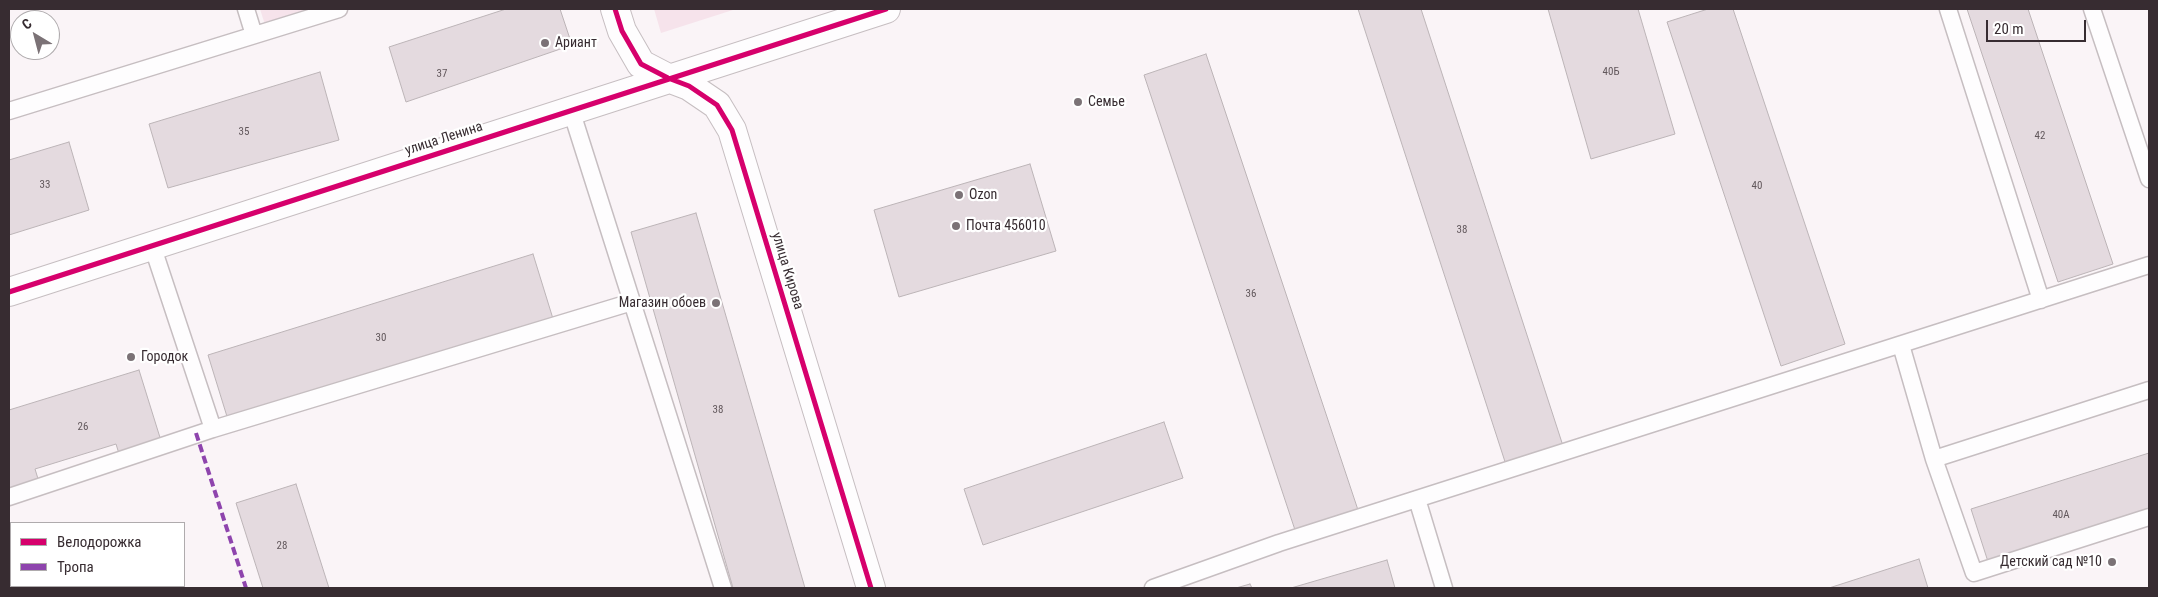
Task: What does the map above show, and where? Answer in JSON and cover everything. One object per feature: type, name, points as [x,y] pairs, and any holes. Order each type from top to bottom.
[{"type":"street","name":"улица Кирова","points":[[615,9],[622,31],[640,64],[689,86],[717,104],[732,130],[871,588]]},
{"type":"street","name":"улица Ленина","points":[[9,292],[886,9]]},
{"type":"lane","points":[[246,9],[254,35]]},
{"type":"lane","points":[[9,111],[339,9]]},
{"type":"lane","points":[[1948,9],[2041,300]]},
{"type":"lane","points":[[2092,9],[2149,179]]},
{"type":"lane","points":[[571,110],[723,588]]},
{"type":"lane","points":[[152,246],[212,429]]},
{"type":"lane","points":[[1153,588],[1279,543],[1417,498],[2149,265]]},
{"type":"lane","points":[[9,497],[212,429],[632,302]]},
{"type":"lane","points":[[1901,344],[1934,459],[1974,573],[2149,517]]},
{"type":"lane","points":[[1934,459],[2149,390]]},
{"type":"lane","points":[[1417,498],[1444,588]]},
{"type":"shaded area","points":[[260,9],[327,9],[266,28]]},
{"type":"shaded area","points":[[654,9],[736,9],[661,33]]},
{"type":"building","points":[[506,9],[560,9],[572,45],[406,102],[389,47]]},
{"type":"building","points":[[1358,9],[1421,9],[1565,452],[1508,471]]},
{"type":"building","points":[[1548,9],[1638,9],[1675,134],[1591,159]]},
{"type":"building","points":[[1708,9],[1733,9],[1845,344],[1781,366],[1667,22]]},
{"type":"building","points":[[1967,9],[2028,9],[2113,264],[2058,282]]},
{"type":"building","points":[[1206,54],[1359,513],[1296,533],[1144,75]]},
{"type":"building","points":[[320,72],[339,140],[168,188],[149,124]]},
{"type":"building","points":[[69,142],[89,210],[9,235],[9,160]]},
{"type":"building","points":[[1030,164],[1056,251],[899,297],[874,210]]},
{"type":"building","points":[[696,213],[805,588],[733,588],[631,232]]},
{"type":"building","points":[[533,254],[554,322],[229,423],[208,355]]},
{"type":"building","points":[[139,370],[162,444],[120,457],[116,444],[35,469],[39,482],[9,491],[9,410]]},
{"type":"building","points":[[1164,422],[1183,478],[983,545],[964,489]]},
{"type":"building","points":[[2149,453],[2149,521],[1991,571],[1971,509]]},
{"type":"building","points":[[296,484],[329,588],[263,588],[236,503]]},
{"type":"building","points":[[1919,559],[1928,588],[1829,588]]},
{"type":"building","points":[[1387,560],[1395,588],[1291,588]]},
{"type":"building","points":[[1250,584],[1252,588],[1236,588]]},
{"type":"marked path","points":[[196,433],[246,588]]},
{"type":"cycle path","points":[[615,9],[622,31],[641,64],[689,86],[717,105],[732,130],[871,588]]},
{"type":"cycle path","points":[[9,292],[886,9]]},
{"type":"place","name":"Ариант","points":[[545,43]]},
{"type":"place","name":"Семье","points":[[1078,102]]},
{"type":"place","name":"Ozon","points":[[959,195]]},
{"type":"place","name":"Почта 456010","points":[[956,226]]},
{"type":"place","name":"Магазин обоев","points":[[716,303]]},
{"type":"place","name":"Городок","points":[[131,357]]},
{"type":"place","name":"Детский сад №10","points":[[2112,562]]}]
